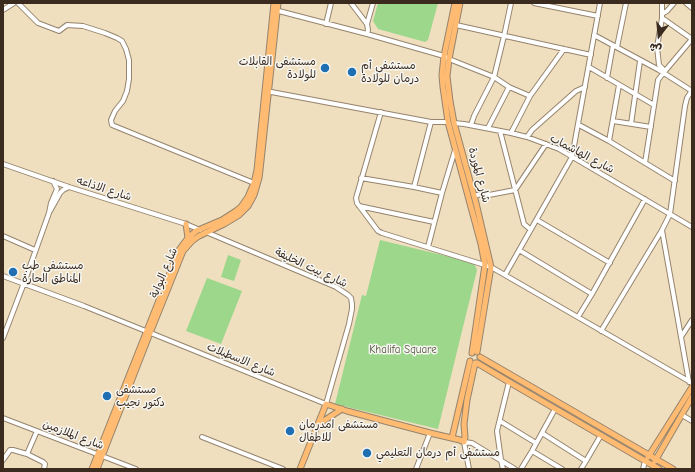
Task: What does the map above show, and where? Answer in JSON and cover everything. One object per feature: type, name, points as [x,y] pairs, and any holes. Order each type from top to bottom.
[{"type":"main road","name":"شارع البوابة","points":[[148,332],[183,251],[199,236],[239,215],[248,206],[254,195],[259,178],[275,10],[274,3]]},
{"type":"main road","name":"شارع البوابة","points":[[275,10],[278,3]]},
{"type":"main road","name":"شارع الموردة","points":[[455,3],[442,75],[443,87],[451,122],[476,203],[491,267],[474,352]]},
{"type":"main road","name":"شارع الموردة","points":[[446,57],[456,25],[460,3]]},
{"type":"main road","name":"شارع البوابة","points":[[100,455],[179,250],[192,234],[222,220],[236,211],[248,197],[254,183],[257,170],[267,91]]},
{"type":"main road","name":"شارع الموردة","points":[[451,122],[455,150],[481,244],[485,265],[474,352]]},
{"type":"main road","points":[[470,206],[476,203]]},
{"type":"main road","points":[[186,224],[188,238]]},
{"type":"main road","points":[[452,438],[476,361],[479,354],[474,352],[469,357],[476,361],[509,382],[659,469]]},
{"type":"main road","points":[[476,361],[507,373],[673,469]]},
{"type":"main road","points":[[300,469],[326,404],[464,442],[464,424],[467,400],[476,361]]},
{"type":"main road","points":[[503,378],[507,373]]},
{"type":"main road","points":[[646,461],[691,384]]},
{"type":"main road","points":[[652,465],[692,397]]},
{"type":"main road","points":[[317,426],[342,409]]},
{"type":"main road","points":[[92,469],[100,455]]},
{"type":"main road","points":[[97,469],[100,455]]},
{"type":"street","points":[[3,10],[14,3]]},
{"type":"street","points":[[18,3],[38,23],[49,28],[60,31],[67,25],[83,26],[105,33],[122,41],[129,60],[130,79],[123,101],[115,111],[111,120],[112,125],[254,183]]},
{"type":"street","points":[[326,24],[331,3]]},
{"type":"street","points":[[351,3],[367,24]]},
{"type":"street","points":[[367,34],[367,24],[373,3]]},
{"type":"street","points":[[471,125],[494,77],[511,3]]},
{"type":"street","points":[[534,3],[598,16]]},
{"type":"street","points":[[505,275],[572,157],[600,3]]},
{"type":"street","points":[[607,78],[626,3]]},
{"type":"street","points":[[662,3],[662,16],[657,47],[659,65],[664,72]]},
{"type":"street","points":[[662,16],[674,3]]},
{"type":"street","points":[[686,3],[692,8]]},
{"type":"street","points":[[275,10],[367,34],[446,57],[494,77],[530,96]]},
{"type":"street","points":[[645,163],[658,80],[692,39],[662,16]]},
{"type":"street","points":[[456,25],[591,55]]},
{"type":"street","points":[[594,35],[640,61],[664,72],[692,91],[686,100],[670,214],[662,230],[601,330]]},
{"type":"street","points":[[510,133],[530,96],[564,49]]},
{"type":"street","points":[[631,124],[640,61]]},
{"type":"street","points":[[589,67],[654,105]]},
{"type":"street","points":[[608,142],[619,85]]},
{"type":"street","points":[[488,128],[510,86]]},
{"type":"street","points":[[527,137],[532,130],[576,91],[585,88]]},
{"type":"street","name":"شارع الهاشماب","points":[[267,91],[431,122],[451,122],[488,128],[527,137],[559,149],[692,226]]},
{"type":"street","points":[[382,112],[356,198],[357,203],[378,231],[491,267],[578,316],[691,384]]},
{"type":"street","points":[[613,121],[651,127]]},
{"type":"street","points":[[414,187],[431,122]]},
{"type":"street","points":[[579,125],[675,182]]},
{"type":"street","points":[[500,131],[524,224],[530,229]]},
{"type":"street","points":[[474,196],[515,190],[546,144]]},
{"type":"street","points":[[428,247],[455,150]]},
{"type":"street","name":"شارع الاذاعه","points":[[3,164],[69,187],[186,224],[206,232]]},
{"type":"street","points":[[361,178],[442,193]]},
{"type":"street","points":[[49,213],[51,203],[57,189],[52,181]]},
{"type":"street","points":[[3,338],[49,213],[60,193],[69,187]]},
{"type":"street","points":[[578,316],[646,199]]},
{"type":"street","points":[[359,206],[434,222]]},
{"type":"street","points":[[537,220],[610,263]]},
{"type":"street","points":[[662,230],[681,338],[691,384]]},
{"type":"street","name":"شارع بيت الخليفة","points":[[206,232],[336,287],[351,298],[352,309],[349,324],[326,404]]},
{"type":"street","points":[[3,236],[35,250]]},
{"type":"street","points":[[520,250],[592,294]]},
{"type":"street","name":"شارع الاسطبلات","points":[[3,276],[148,332],[326,404]]},
{"type":"street","points":[[681,338],[692,320]]},
{"type":"street","points":[[503,469],[497,431],[509,382]]},
{"type":"street","points":[[521,469],[555,409]]},
{"type":"street","points":[[682,415],[692,421]]},
{"type":"street","name":"شارع الملازمين","points":[[3,418],[136,469]]},
{"type":"street","points":[[500,421],[536,443]]},
{"type":"street","points":[[27,454],[37,431]]},
{"type":"street","points":[[416,469],[430,433]]},
{"type":"street","points":[[542,433],[586,461]]},
{"type":"street","points":[[581,469],[601,435]]},
{"type":"street","points":[[202,437],[283,469]]},
{"type":"street","points":[[469,469],[464,442],[472,443],[515,469]]},
{"type":"street","points":[[3,460],[10,450],[27,454],[43,462],[45,464],[44,469]]},
{"type":"street","points":[[532,451],[562,469]]},
{"type":"street","points":[[644,468],[646,461]]},
{"type":"street","points":[[644,468],[652,465]]},
{"type":"green space","points":[[378,3],[438,3],[428,40],[425,42],[378,29],[373,21]]},
{"type":"green space","name":"Khalifa Square","points":[[380,240],[471,262],[475,265],[477,270],[438,429],[335,404],[362,295],[366,296]]},
{"type":"green space","points":[[228,255],[241,260],[234,281],[221,277]]},
{"type":"green space","points":[[207,278],[242,291],[221,344],[186,331]]},
{"type":"place","name":"مستشفى القابلات للولادة","points":[[325,68]]},
{"type":"place","name":"مستشفى أم درمان للولادة","points":[[352,72]]},
{"type":"place","name":"مستشفى طب المناطق الحارة","points":[[13,272]]},
{"type":"place","name":"مستشفى دكتور نجيب","points":[[107,396]]},
{"type":"place","name":"مستشفى امدرمان للاطفال","points":[[290,431]]},
{"type":"place","name":"مستشفى أم درمان التعليمي","points":[[367,453]]}]
